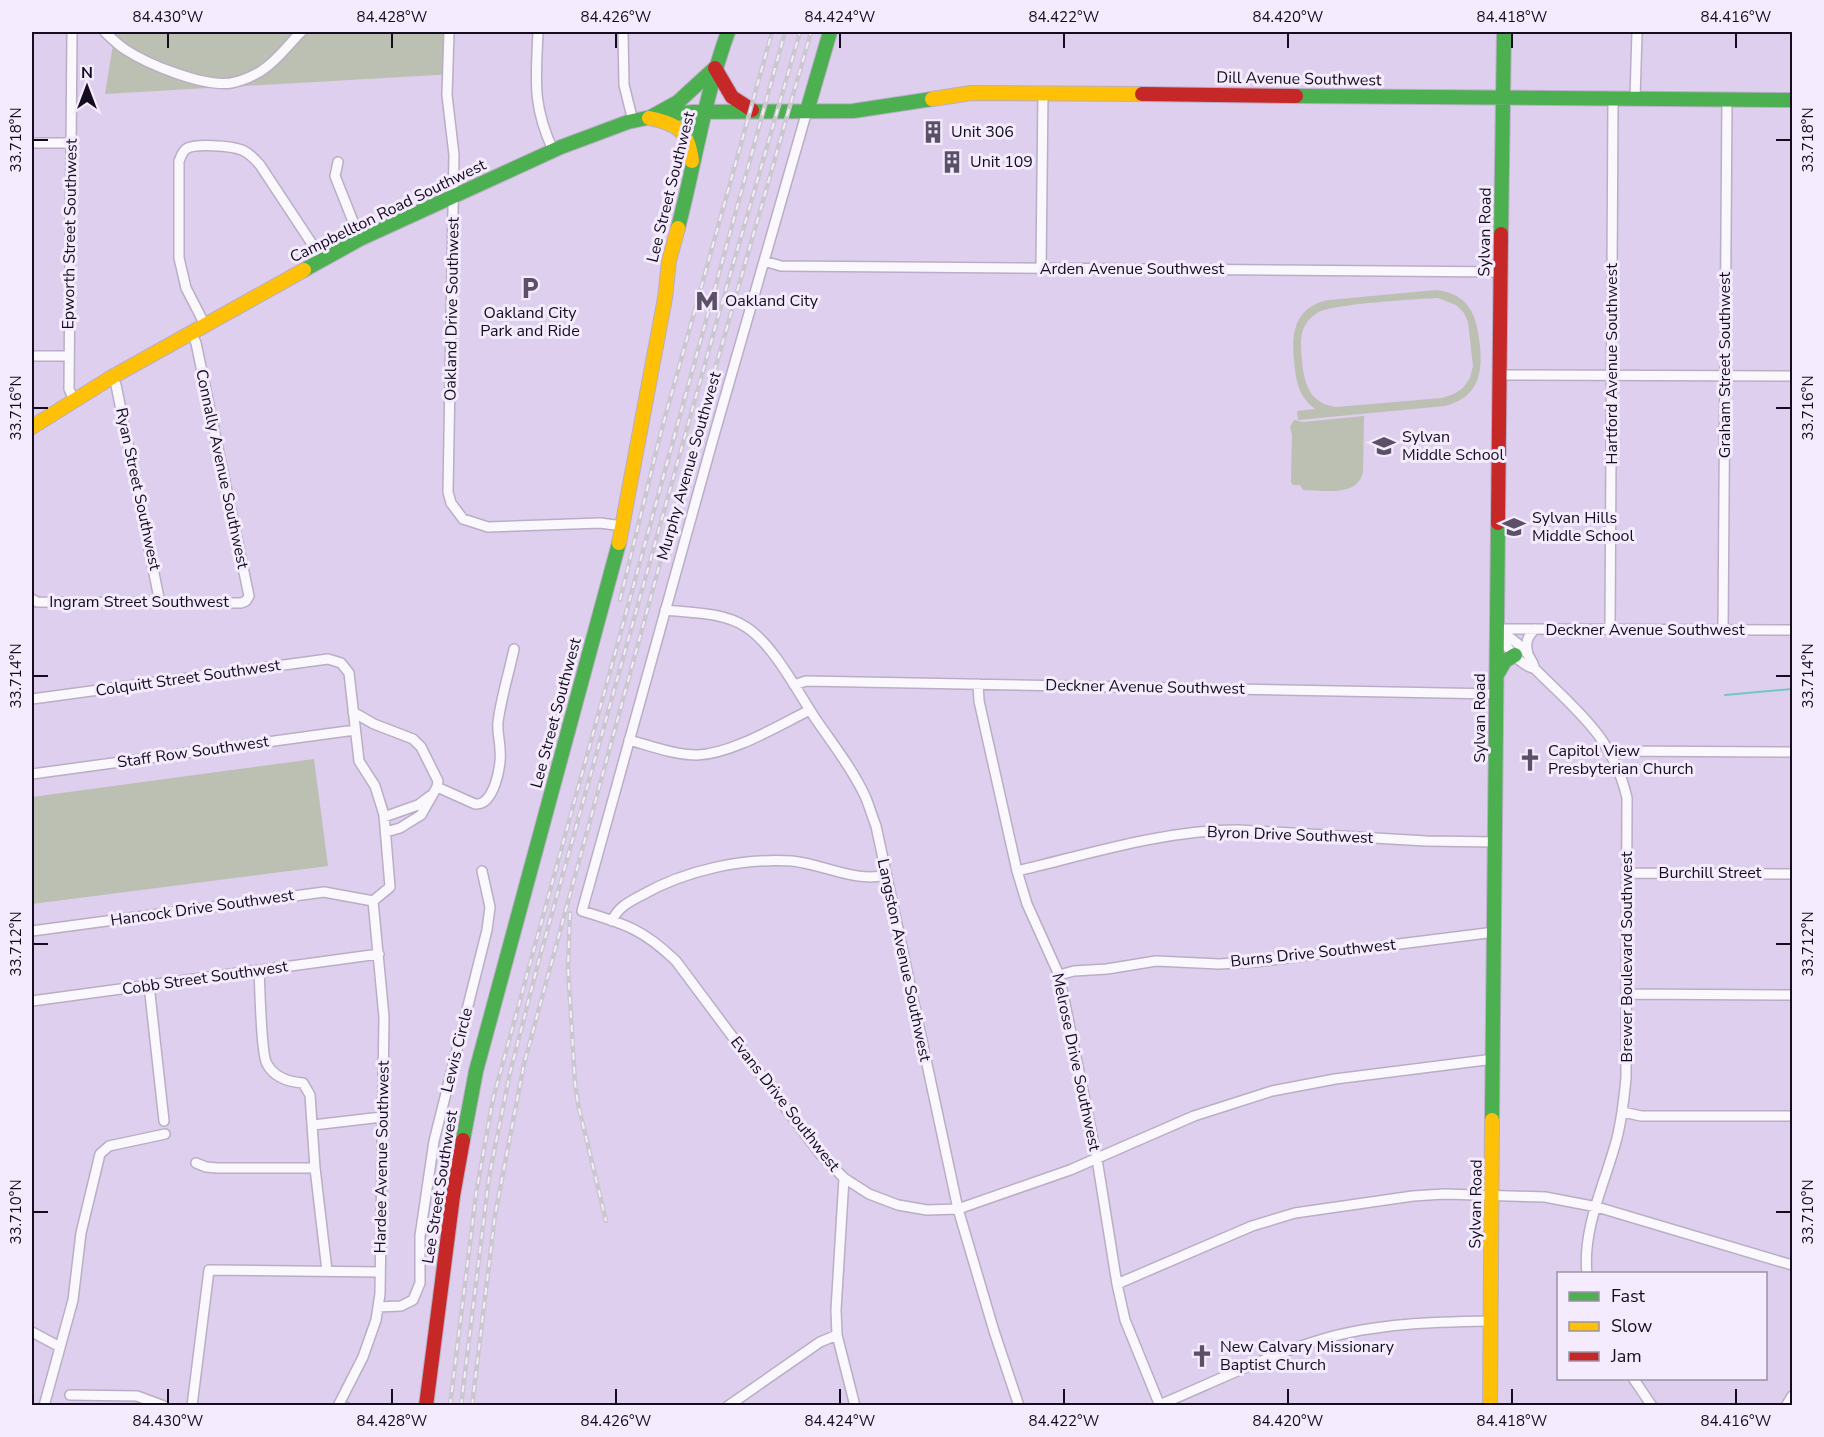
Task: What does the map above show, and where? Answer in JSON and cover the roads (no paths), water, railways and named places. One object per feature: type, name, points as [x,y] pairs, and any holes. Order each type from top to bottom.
[{"type":"main road","name":"Lee Street Southwest","points":[[426,1406],[453,1196],[476,1071],[623,526],[663,310],[669,261],[693,171],[715,68],[728,32]]},
{"type":"main road","name":"Murphy Avenue Southwest","points":[[807,111],[830,32]]},
{"type":"main road","name":"Sylvan Road","points":[[1491,1406],[1504,32]]},
{"type":"main road","points":[[649,118],[678,102],[715,68],[732,97],[752,110]]},
{"type":"main road","name":"Dill Avenue Southwest","points":[[752,110],[877,109],[971,93],[1792,100]]},
{"type":"main road","name":"Campbellton Road Southwest","points":[[32,427],[112,377],[322,259],[360,239],[553,150],[594,133],[633,121],[669,114],[752,110]]},
{"type":"main road","points":[[649,118],[669,122],[685,134],[692,153],[693,171]]},
{"type":"main road","points":[[1497,675],[1504,662],[1521,655]]},
{"type":"street","name":"Epworth Street Southwest","points":[[72,32],[69,389],[74,400]]},
{"type":"street","points":[[105,32],[125,49],[156,66],[213,82],[229,83],[260,72],[274,62],[301,32]]},
{"type":"street","name":"Oakland Drive Southwest","points":[[449,32],[447,95],[454,155],[454,195],[448,492],[458,513],[464,519],[488,527],[600,524],[623,526]]},
{"type":"street","points":[[538,32],[535,93],[539,118],[553,150]]},
{"type":"street","points":[[623,32],[624,85],[633,121]]},
{"type":"street","points":[[1635,99],[1637,32]]},
{"type":"street","points":[[1041,268],[1043,93]]},
{"type":"street","name":"Hartford Avenue Southwest","points":[[1611,629],[1613,99]]},
{"type":"street","name":"Graham Street Southwest","points":[[1723,630],[1727,99]]},
{"type":"street","name":"Murphy Avenue Southwest","points":[[582,911],[807,111]]},
{"type":"street","points":[[32,143],[71,143]]},
{"type":"street","points":[[205,325],[186,288],[179,258],[179,161],[186,148],[231,147],[252,156],[322,259]]},
{"type":"street","points":[[338,162],[335,176],[360,239]]},
{"type":"street","name":"Arden Avenue Southwest","points":[[764,261],[781,266],[1500,272]]},
{"type":"street","name":"Connally Avenue Southwest","points":[[191,332],[196,343],[249,596],[241,603]]},
{"type":"street","points":[[32,356],[69,356]]},
{"type":"street","points":[[1499,375],[1792,376]]},
{"type":"street","name":"Ryan Street Southwest","points":[[112,377],[116,386],[160,603]]},
{"type":"street","name":"Ingram Street Southwest","points":[[34,600],[241,603]]},
{"type":"street","name":"Langston Avenue Southwest","points":[[665,610],[720,617],[744,626],[765,644],[852,772],[865,796],[876,826],[958,1209],[1019,1406]]},
{"type":"street","name":"Deckner Avenue Southwest","points":[[1497,629],[1792,630]]},
{"type":"street","name":"Brewer Boulevard Southwest","points":[[1497,629],[1505,645],[1521,655],[1527,667],[1535,669],[1593,726],[1611,751],[1622,776],[1627,798],[1626,1078],[1623,1112],[1589,1237],[1587,1272]]},
{"type":"street","points":[[1521,655],[1527,639],[1535,629]]},
{"type":"street","points":[[437,787],[475,804],[481,805],[487,802],[492,792],[500,756],[498,723],[514,648]]},
{"type":"street","name":"Colquitt Street Southwest","points":[[32,699],[328,659],[343,664],[349,674],[353,712]]},
{"type":"street","name":"Deckner Avenue Southwest","points":[[794,685],[806,681],[1497,694]]},
{"type":"street","name":"Melrose Drive Southwest","points":[[978,684],[979,701],[1017,871],[1027,904],[1059,975],[1097,1159],[1125,1320],[1159,1405]]},
{"type":"street","points":[[629,740],[681,753],[709,754],[730,748],[810,710]]},
{"type":"street","points":[[353,712],[374,724],[413,739],[421,747],[438,781],[425,809],[416,820],[386,832]]},
{"type":"street","points":[[353,712],[359,761],[380,798],[386,832],[390,887],[373,901]]},
{"type":"street","name":"Staff Row Southwest","points":[[32,774],[355,730]]},
{"type":"street","points":[[1611,751],[1792,752]]},
{"type":"street","points":[[384,817],[417,806],[426,800],[437,787]]},
{"type":"street","name":"Byron Drive Southwest","points":[[1017,871],[1169,835],[1207,830],[1250,830],[1426,841],[1496,842]]},
{"type":"street","points":[[612,921],[621,907],[655,888],[689,874],[725,866],[792,861],[871,878],[886,875]]},
{"type":"street","name":"Lewis Circle","points":[[378,1307],[401,1306],[413,1300],[420,1283],[420,1236],[434,1141],[487,930],[490,908],[482,871]]},
{"type":"street","name":"Burchill Street","points":[[1628,873],[1792,874]]},
{"type":"street","name":"Hancock Drive Southwest","points":[[32,931],[324,892],[373,901]]},
{"type":"street","name":"Hardee Avenue Southwest","points":[[341,1405],[363,1357],[376,1320],[378,1307],[384,1017],[373,901]]},
{"type":"street","name":"Evans Drive Southwest","points":[[582,911],[647,935],[676,962],[820,1154],[844,1178],[836,1310],[837,1335],[855,1406]]},
{"type":"street","name":"Burns Drive Southwest","points":[[1059,975],[1074,971],[1107,969],[1156,961],[1218,964],[1255,962],[1495,932]]},
{"type":"street","name":"Cobb Street Southwest","points":[[32,1001],[379,954]]},
{"type":"street","points":[[259,970],[265,1061],[277,1075],[285,1080],[303,1083],[310,1095],[315,1168],[327,1271]]},
{"type":"street","points":[[149,986],[164,1121]]},
{"type":"street","points":[[1627,994],[1792,995]]},
{"type":"street","points":[[844,1178],[869,1194],[898,1205],[927,1210],[958,1209],[1097,1159],[1194,1116],[1272,1091],[1335,1079],[1494,1059]]},
{"type":"street","points":[[1623,1112],[1641,1116],[1792,1116]]},
{"type":"street","points":[[313,1125],[382,1117]]},
{"type":"street","points":[[44,1406],[74,1300],[81,1233],[100,1154],[109,1146],[165,1134]]},
{"type":"street","points":[[196,1163],[217,1168],[315,1168]]},
{"type":"street","points":[[1117,1284],[1252,1226],[1295,1213],[1413,1196],[1492,1194],[1545,1197],[1597,1207],[1792,1265]]},
{"type":"street","points":[[192,1406],[209,1270],[380,1272]]},
{"type":"street","points":[[1159,1405],[1275,1355],[1325,1338],[1409,1325],[1491,1321]]},
{"type":"street","points":[[32,1332],[60,1347]]},
{"type":"street","points":[[728,1406],[820,1342],[837,1335]]},
{"type":"street","points":[[1634,1380],[1652,1406]]},
{"type":"street","points":[[70,1395],[137,1396],[164,1406]]},
{"type":"street","points":[[1786,1406],[1792,1396]]},
{"type":"waterway","points":[[1725,695],[1792,689]]},
{"type":"railway","points":[[620,600],[661,432],[772,32]]},
{"type":"railway","points":[[450,1406],[476,1194],[493,1099],[785,32]]},
{"type":"railway","points":[[461,1406],[489,1177],[510,1073],[539,960],[720,310],[800,32]]},
{"type":"railway","points":[[472,1406],[495,1215],[524,1064],[663,552],[811,32]]},
{"type":"railway","points":[[570,913],[568,967],[575,1083],[606,1221]]},
{"type":"place","name":"Unit 306","points":[[933,132]]},
{"type":"place","name":"Unit 109","points":[[952,162]]},
{"type":"place","name":"Oakland City Park and Ride","points":[[530,288]]},
{"type":"place","name":"Oakland City","points":[[707,301]]},
{"type":"place","name":"Sylvan Middle School","points":[[1384,446]]},
{"type":"place","name":"Sylvan Hills Middle School","points":[[1514,527]]},
{"type":"place","name":"Capitol View Presbyterian Church","points":[[1530,760]]},
{"type":"place","name":"New Calvary Missionary Baptist Church","points":[[1202,1356]]}]
